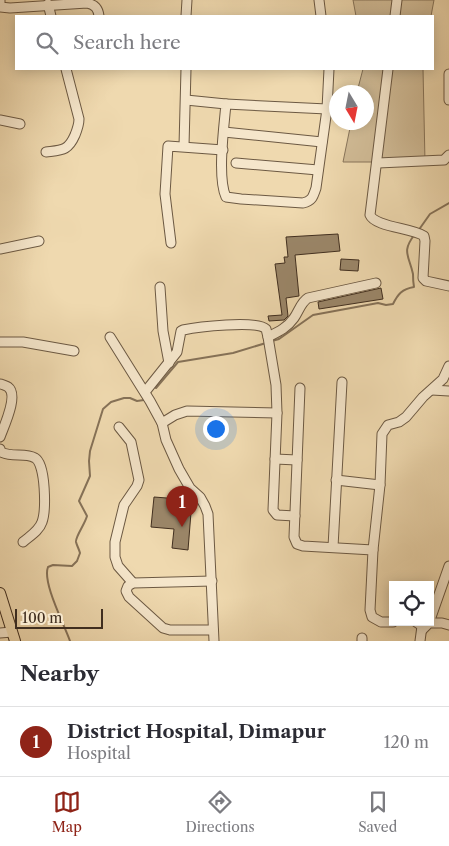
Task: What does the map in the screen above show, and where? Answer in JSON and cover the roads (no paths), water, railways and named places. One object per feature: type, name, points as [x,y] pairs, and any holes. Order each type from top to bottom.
[{"type":"main road","points":[[0,593],[14,636]]},
{"type":"street","points":[[0,0],[0,7],[10,8],[95,2],[99,15]]},
{"type":"street","points":[[186,15],[187,0]]},
{"type":"street","points":[[319,0],[321,15]]},
{"type":"street","points":[[395,15],[397,0]]},
{"type":"street","points":[[48,4],[51,15]]},
{"type":"street","points":[[46,152],[68,148],[79,125],[66,70]]},
{"type":"street","points":[[184,146],[186,70]]},
{"type":"street","points":[[226,104],[222,185],[226,197],[303,203],[313,197],[327,109],[329,70]]},
{"type":"street","points":[[388,70],[378,163],[370,215],[375,221],[424,236],[423,278],[426,281],[449,286]]},
{"type":"street","points":[[449,74],[449,100]]},
{"type":"street","points":[[186,100],[327,109]]},
{"type":"street","points":[[0,120],[20,124]]},
{"type":"street","points":[[224,132],[322,142]]},
{"type":"street","points":[[171,243],[165,194],[168,146],[223,150]]},
{"type":"street","points":[[378,163],[444,160],[449,155]]},
{"type":"street","points":[[236,163],[318,170]]},
{"type":"street","points":[[0,249],[39,241]]},
{"type":"street","points":[[269,341],[293,320],[304,301],[308,298],[376,283]]},
{"type":"street","points":[[160,287],[163,331],[169,363]]},
{"type":"street","points":[[144,392],[179,349],[180,336],[183,330],[228,325],[259,325],[266,329],[276,385],[277,413],[273,510],[277,515],[295,516]]},
{"type":"street","points":[[110,337],[162,423],[166,440],[185,481],[200,496],[208,514],[214,641]]},
{"type":"street","points":[[0,342],[23,342],[74,351]]},
{"type":"street","points":[[389,622],[381,622],[372,616],[370,610],[382,434],[384,429],[406,417],[423,397],[443,379],[449,366]]},
{"type":"street","points":[[333,547],[342,382]]},
{"type":"street","points":[[0,384],[8,386],[12,392],[13,400],[0,438]]},
{"type":"street","points":[[300,388],[294,537],[297,544],[313,547],[373,550]]},
{"type":"street","points":[[432,390],[449,391]]},
{"type":"street","points":[[162,423],[175,415],[187,412],[277,413]]},
{"type":"street","points":[[119,427],[131,442],[139,480],[124,505],[115,542],[115,557],[118,566],[133,583]]},
{"type":"street","points":[[0,449],[1,452],[7,455],[37,458],[41,464],[44,476],[42,523],[36,532],[23,542]]},
{"type":"street","points":[[275,459],[297,460]]},
{"type":"street","points":[[336,480],[380,485]]},
{"type":"street","points":[[434,610],[449,566]]},
{"type":"street","points":[[212,581],[133,583],[128,586],[126,591],[129,597],[162,628],[170,630],[213,630]]},
{"type":"street","points":[[434,622],[449,625]]},
{"type":"street","points":[[420,641],[422,626]]},
{"type":"street","points":[[422,630],[426,626]]},
{"type":"street","points":[[0,633],[14,636]]},
{"type":"waterway","points":[[418,231],[430,214],[449,203]]},
{"type":"waterway","points":[[272,341],[279,339],[313,315],[378,303],[393,304],[401,292],[414,287],[407,250],[415,234]]},
{"type":"waterway","points":[[156,388],[178,362],[233,353],[266,343]]},
{"type":"waterway","points":[[70,641],[48,583],[48,567],[53,565],[72,566],[77,561],[80,553],[76,540],[87,516],[79,501],[90,476],[90,451],[103,409],[111,402],[124,398],[137,401],[144,400]]},
{"type":"place","name":"District Hospital, Dimapur","points":[[182,527]]}]
